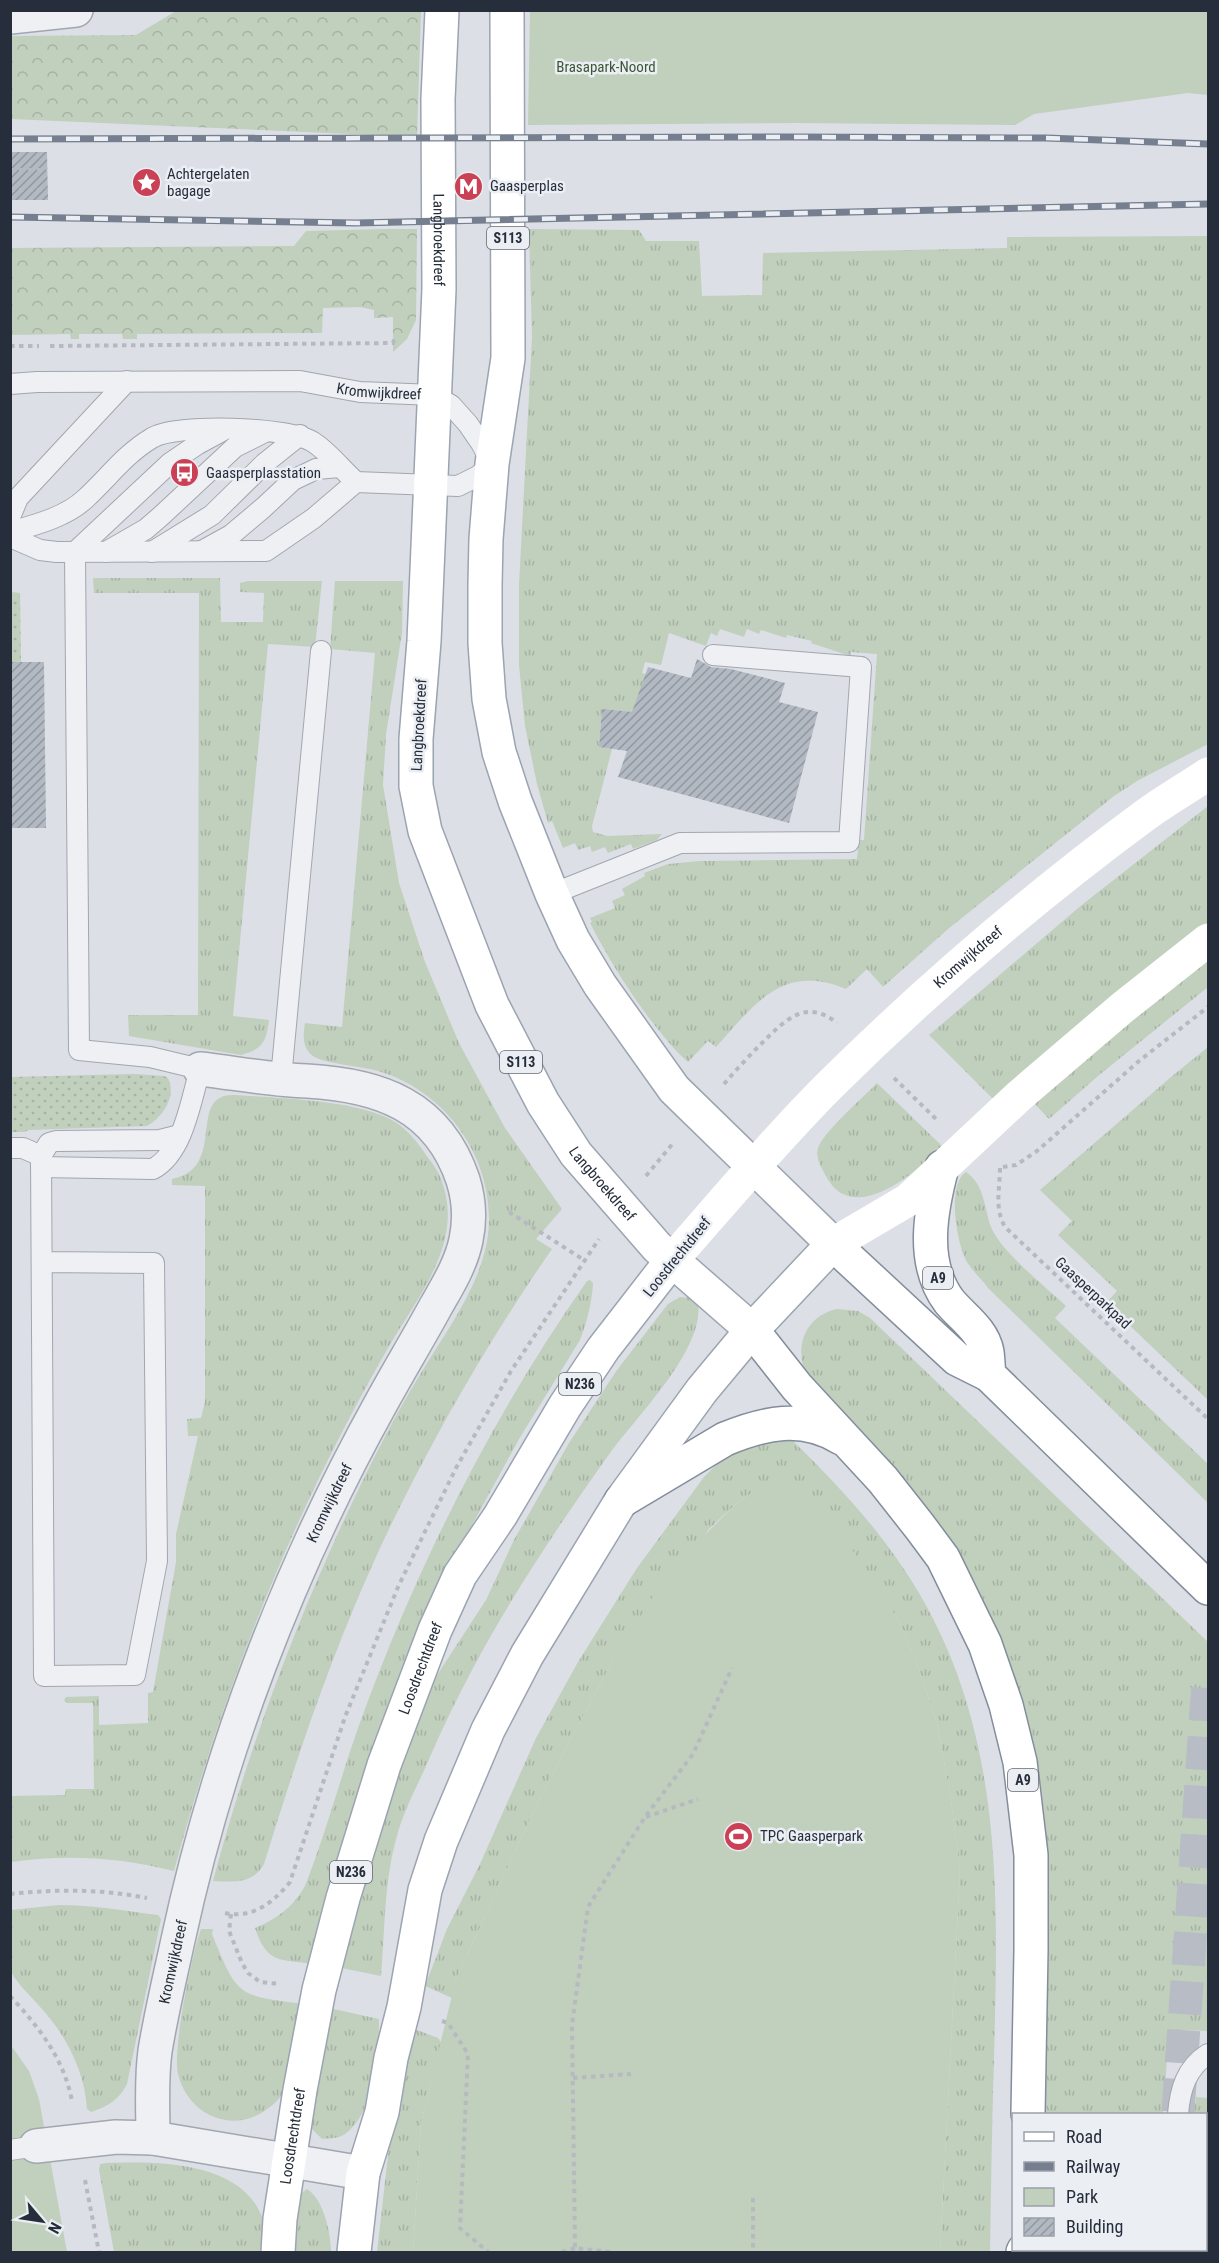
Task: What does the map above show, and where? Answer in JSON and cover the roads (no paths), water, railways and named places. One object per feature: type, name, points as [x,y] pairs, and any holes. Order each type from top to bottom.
[{"type":"main road","name":"Langbroekdreef","points":[[442,10],[438,99],[439,289],[424,641],[416,739],[416,786],[425,831],[492,1005],[543,1103],[576,1154],[657,1247],[752,1330]]},
{"type":"main road","name":"S113","points":[[507,10],[508,358],[492,464],[485,585],[485,643],[489,699],[499,752],[515,801],[552,894],[573,940],[600,985],[674,1089],[753,1167]]},
{"type":"main road","name":"Kromwijkdreef","points":[[753,1167],[829,1086],[913,1006],[998,931],[1145,816],[1209,774]]},
{"type":"main road","points":[[354,2253],[363,2173],[382,2112],[425,1890],[441,1841],[488,1730],[527,1655],[621,1501],[702,1390],[752,1330],[833,1244],[908,1200],[1019,1096],[1079,1044],[1209,940]]},
{"type":"main road","name":"Loosdrechtdreef","points":[[278,2253],[280,2219],[313,2017],[343,1898],[384,1765],[435,1630],[460,1575],[501,1516],[565,1406],[603,1349],[672,1260],[753,1167]]},
{"type":"main road","points":[[753,1167],[957,1359],[989,1375],[1209,1588]]},
{"type":"main road","name":"A9","points":[[942,1167],[930,1238],[933,1263],[948,1299],[980,1334],[987,1350],[989,1375]]},
{"type":"main road","name":"A9","points":[[752,1330],[797,1387],[883,1480],[943,1558],[985,1644],[1006,1705],[1023,1776],[1031,1856],[1028,2113]]},
{"type":"main road","name":"A9","points":[[621,1501],[725,1439],[762,1427],[796,1422],[820,1428],[850,1444]]},
{"type":"street","points":[[10,17],[76,10]]},
{"type":"street","name":"Kromwijkdreef","points":[[153,2138],[155,2052],[191,1885],[204,1833],[228,1757],[263,1657],[294,1581],[345,1468],[454,1274],[466,1242],[469,1221],[465,1184],[457,1164],[440,1135],[423,1118],[399,1101],[377,1092],[332,1082],[200,1070]]},
{"type":"street","points":[[23,2148],[116,2137],[153,2138],[363,2173]]},
{"type":"lane","points":[[10,517],[18,498],[127,381]]},
{"type":"lane","name":"Kromwijkdreef","points":[[10,384],[300,381],[360,392],[434,396],[451,405],[468,424],[481,442],[492,464]]},
{"type":"lane","points":[[10,532],[57,516],[84,501],[125,457],[161,433],[191,429],[268,430],[300,435],[314,442],[356,482],[458,486],[478,476],[492,464]]},
{"type":"lane","points":[[10,1148],[23,1148],[41,1162],[153,1169],[170,1156],[180,1135],[200,1070],[150,1057],[79,1050],[75,552],[170,463],[198,444],[225,430]]},
{"type":"lane","points":[[106,552],[146,529],[235,447],[268,430]]},
{"type":"lane","points":[[152,552],[212,515],[265,463],[300,435]]},
{"type":"lane","points":[[200,553],[231,535],[293,480],[316,469],[340,467]]},
{"type":"lane","points":[[10,537],[40,550],[75,552],[200,553],[266,550],[314,518],[356,482]]},
{"type":"lane","points":[[281,1078],[321,651]]},
{"type":"lane","points":[[552,894],[680,843],[849,842],[861,667],[713,655]]},
{"type":"lane","points":[[42,1262],[154,1263],[157,1561],[135,1675],[44,1676],[41,1162],[49,1143],[56,1141],[160,1140],[180,1135]]},
{"type":"lane","points":[[1178,2113],[1179,2093],[1184,2080],[1193,2067],[1209,2054]]},
{"type":"tunnel","points":[[1178,2112],[1208,1683]]},
{"type":"railway","points":[[10,139],[1046,138],[1208,144]]},
{"type":"railway","points":[[10,217],[356,223],[1208,204]]},
{"type":"place","name":"Achtergelaten bagage","points":[[146,183]]},
{"type":"place","name":"Gaasperplas","points":[[469,186]]},
{"type":"place","name":"Gaasperplasstation","points":[[185,473]]},
{"type":"place","name":"TPC Gaasperpark","points":[[739,1836]]},
{"type":"park label","name":"Brasapark-Noord","points":[[606,67]]}]
